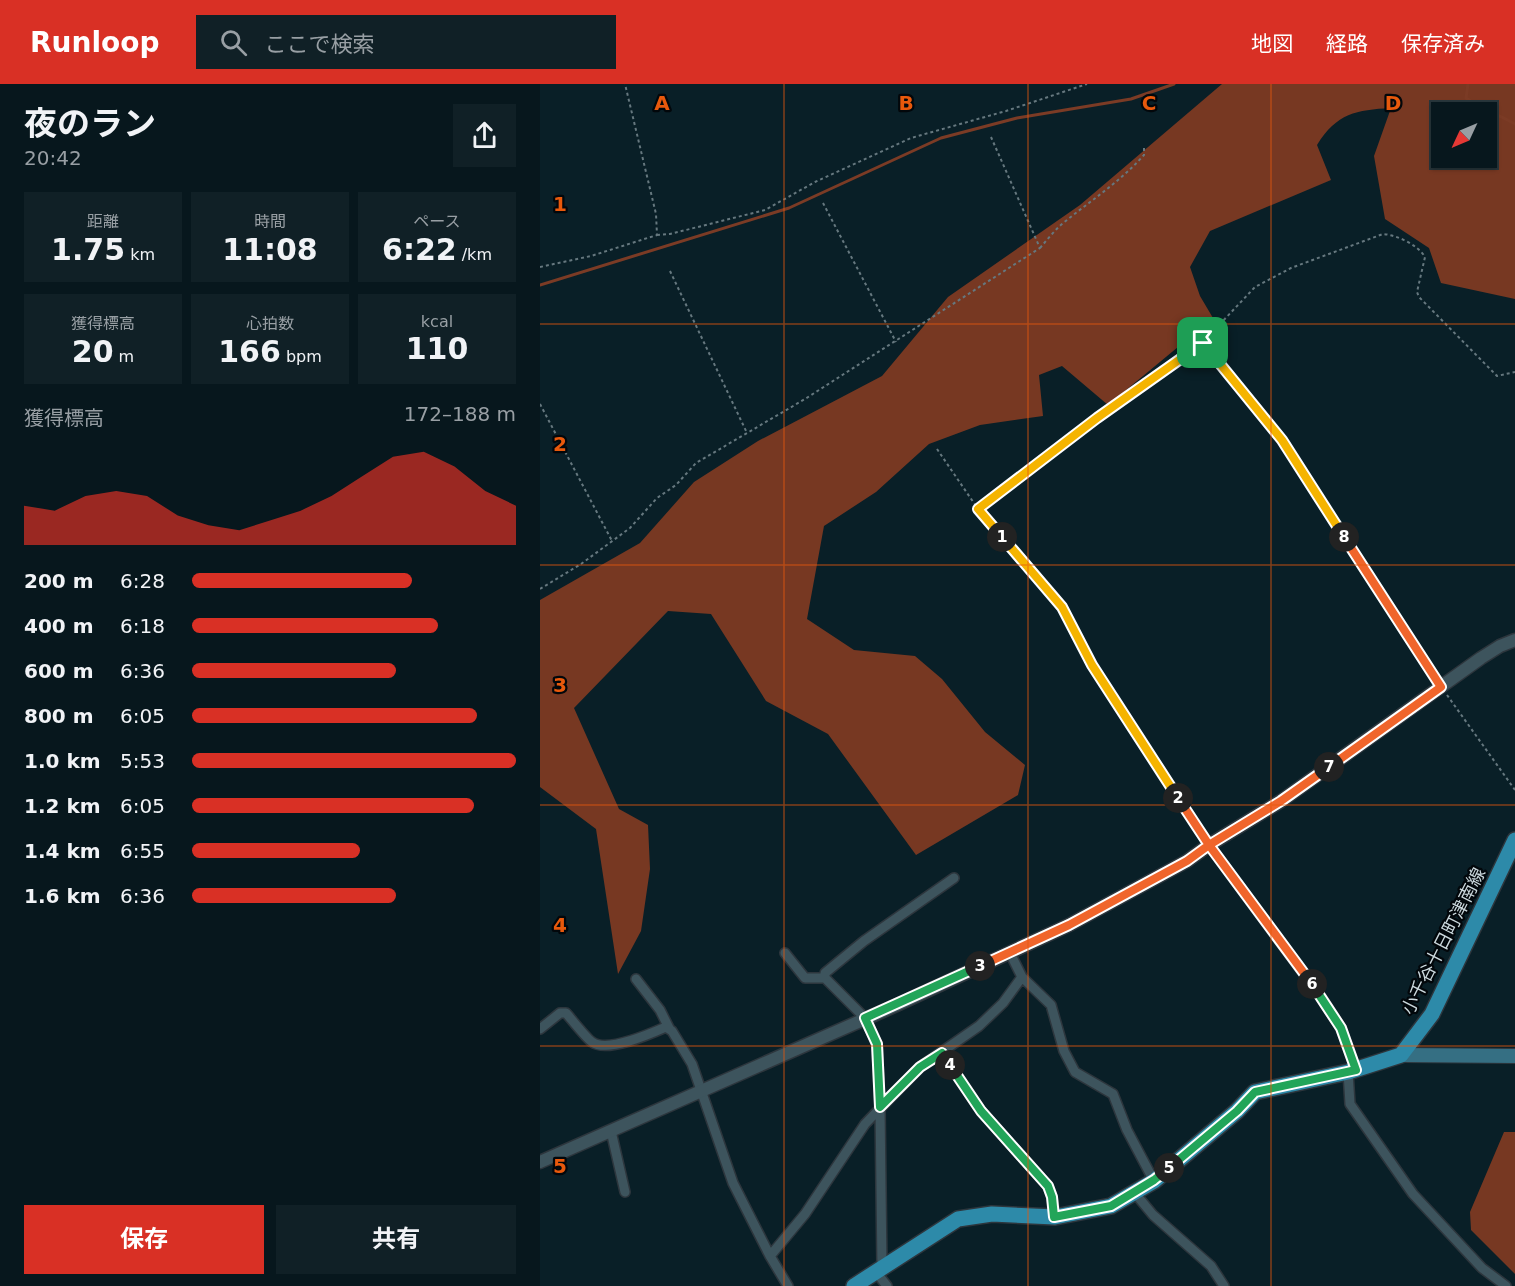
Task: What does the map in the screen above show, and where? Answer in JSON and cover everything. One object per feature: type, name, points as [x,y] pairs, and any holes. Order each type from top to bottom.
[{"type":"main road","name":"小千谷十日町津南線","points":[[1401,1055],[1432,1014],[1515,840]]},
{"type":"main road","points":[[854,1286],[958,1219],[992,1214],[1054,1217],[1111,1206],[1154,1180],[1237,1111],[1255,1092],[1352,1071],[1401,1055],[1515,1056]]},
{"type":"street","points":[[540,1162],[1010,953],[1079,920],[1187,861],[1281,801],[1481,658],[1515,640]]},
{"type":"street","points":[[1209,845],[1248,901],[1321,997],[1341,1028],[1352,1071],[1350,1104],[1413,1194],[1482,1268],[1506,1286]]},
{"type":"street","points":[[825,978],[825,973],[864,941],[954,878]]},
{"type":"street","points":[[785,953],[806,978],[825,978],[865,1018],[877,1044],[880,1107],[879,1270],[887,1286]]},
{"type":"street","points":[[1010,953],[1022,977],[1051,1005],[1064,1051],[1075,1072],[1113,1094],[1127,1130],[1154,1180]]},
{"type":"street","points":[[770,1256],[805,1214],[865,1124],[880,1107],[920,1067],[979,1026],[1003,1003],[1022,977]]},
{"type":"street","points":[[636,979],[660,1010],[692,1064],[733,1183],[788,1286]]},
{"type":"street","points":[[540,1029],[560,1013],[566,1013],[591,1042],[600,1046],[638,1039],[666,1027],[669,1028]]},
{"type":"street","points":[[942,1053],[981,1111],[1048,1186],[1052,1197],[1054,1217]]},
{"type":"street","points":[[611,1131],[626,1192]]},
{"type":"street","points":[[1134,1192],[1153,1215],[1211,1266],[1224,1286]]},
{"type":"path","points":[[625,84],[656,214],[657,235]]},
{"type":"path","points":[[540,267],[591,256],[657,235],[670,234],[765,210],[815,182],[911,138],[1006,111],[1087,84]]},
{"type":"path","points":[[990,137],[1040,248]]},
{"type":"path","points":[[540,589],[581,564],[630,528],[657,498],[676,484],[696,463],[896,342],[1040,248],[1061,225],[1114,184],[1139,160],[1144,155],[1144,146]]},
{"type":"path","points":[[824,203],[896,342]]},
{"type":"path","points":[[978,509],[1097,418],[1203,343],[1255,287],[1291,268],[1383,234],[1391,235],[1421,250],[1425,257],[1417,292],[1419,297],[1497,376],[1515,372]]},
{"type":"path","points":[[670,272],[747,433]]},
{"type":"path","points":[[1203,343],[1282,440],[1441,687],[1515,790]]},
{"type":"path","points":[[540,404],[612,541]]},
{"type":"path","points":[[937,449],[978,509],[1062,607],[1092,665],[1209,845]]},
{"type":"shaded area","points":[[1222,84],[1515,84],[1515,299],[1441,283],[1429,248],[1385,219],[1374,156],[1391,108],[1357,112],[1332,126],[1317,145],[1331,180],[1210,231],[1190,267],[1200,296],[1213,318],[1108,405],[1062,366],[1039,375],[1043,416],[980,425],[929,444],[876,492],[824,526],[807,619],[854,650],[915,656],[942,679],[985,732],[1025,765],[1018,795],[916,855],[828,734],[766,701],[711,614],[668,611],[574,708],[619,809],[648,825],[650,869],[641,931],[618,974],[596,829],[540,787],[540,600],[640,543],[694,482],[758,441],[882,376],[948,297],[1080,205]]},
{"type":"shaded area","points":[[1504,1132],[1515,1132],[1515,1274],[1471,1230],[1470,1212]]},
{"type":"waterway","points":[[540,285],[789,208],[941,138],[1017,118],[1131,99],[1174,84]]},
{"type":"waterway","points":[[1468,84],[1466,98],[1515,124]]},
{"type":"route","points":[[1203,343],[1097,418],[978,509],[1062,607],[1092,665],[1209,845],[1187,861],[1069,925],[865,1018],[877,1044],[880,1107],[920,1067],[942,1053],[981,1111],[1048,1186],[1052,1197],[1054,1217],[1111,1206],[1154,1180],[1237,1111],[1255,1092],[1356,1070],[1341,1028],[1321,997],[1248,901],[1209,845],[1281,801],[1441,687],[1282,440],[1203,343]]}]
